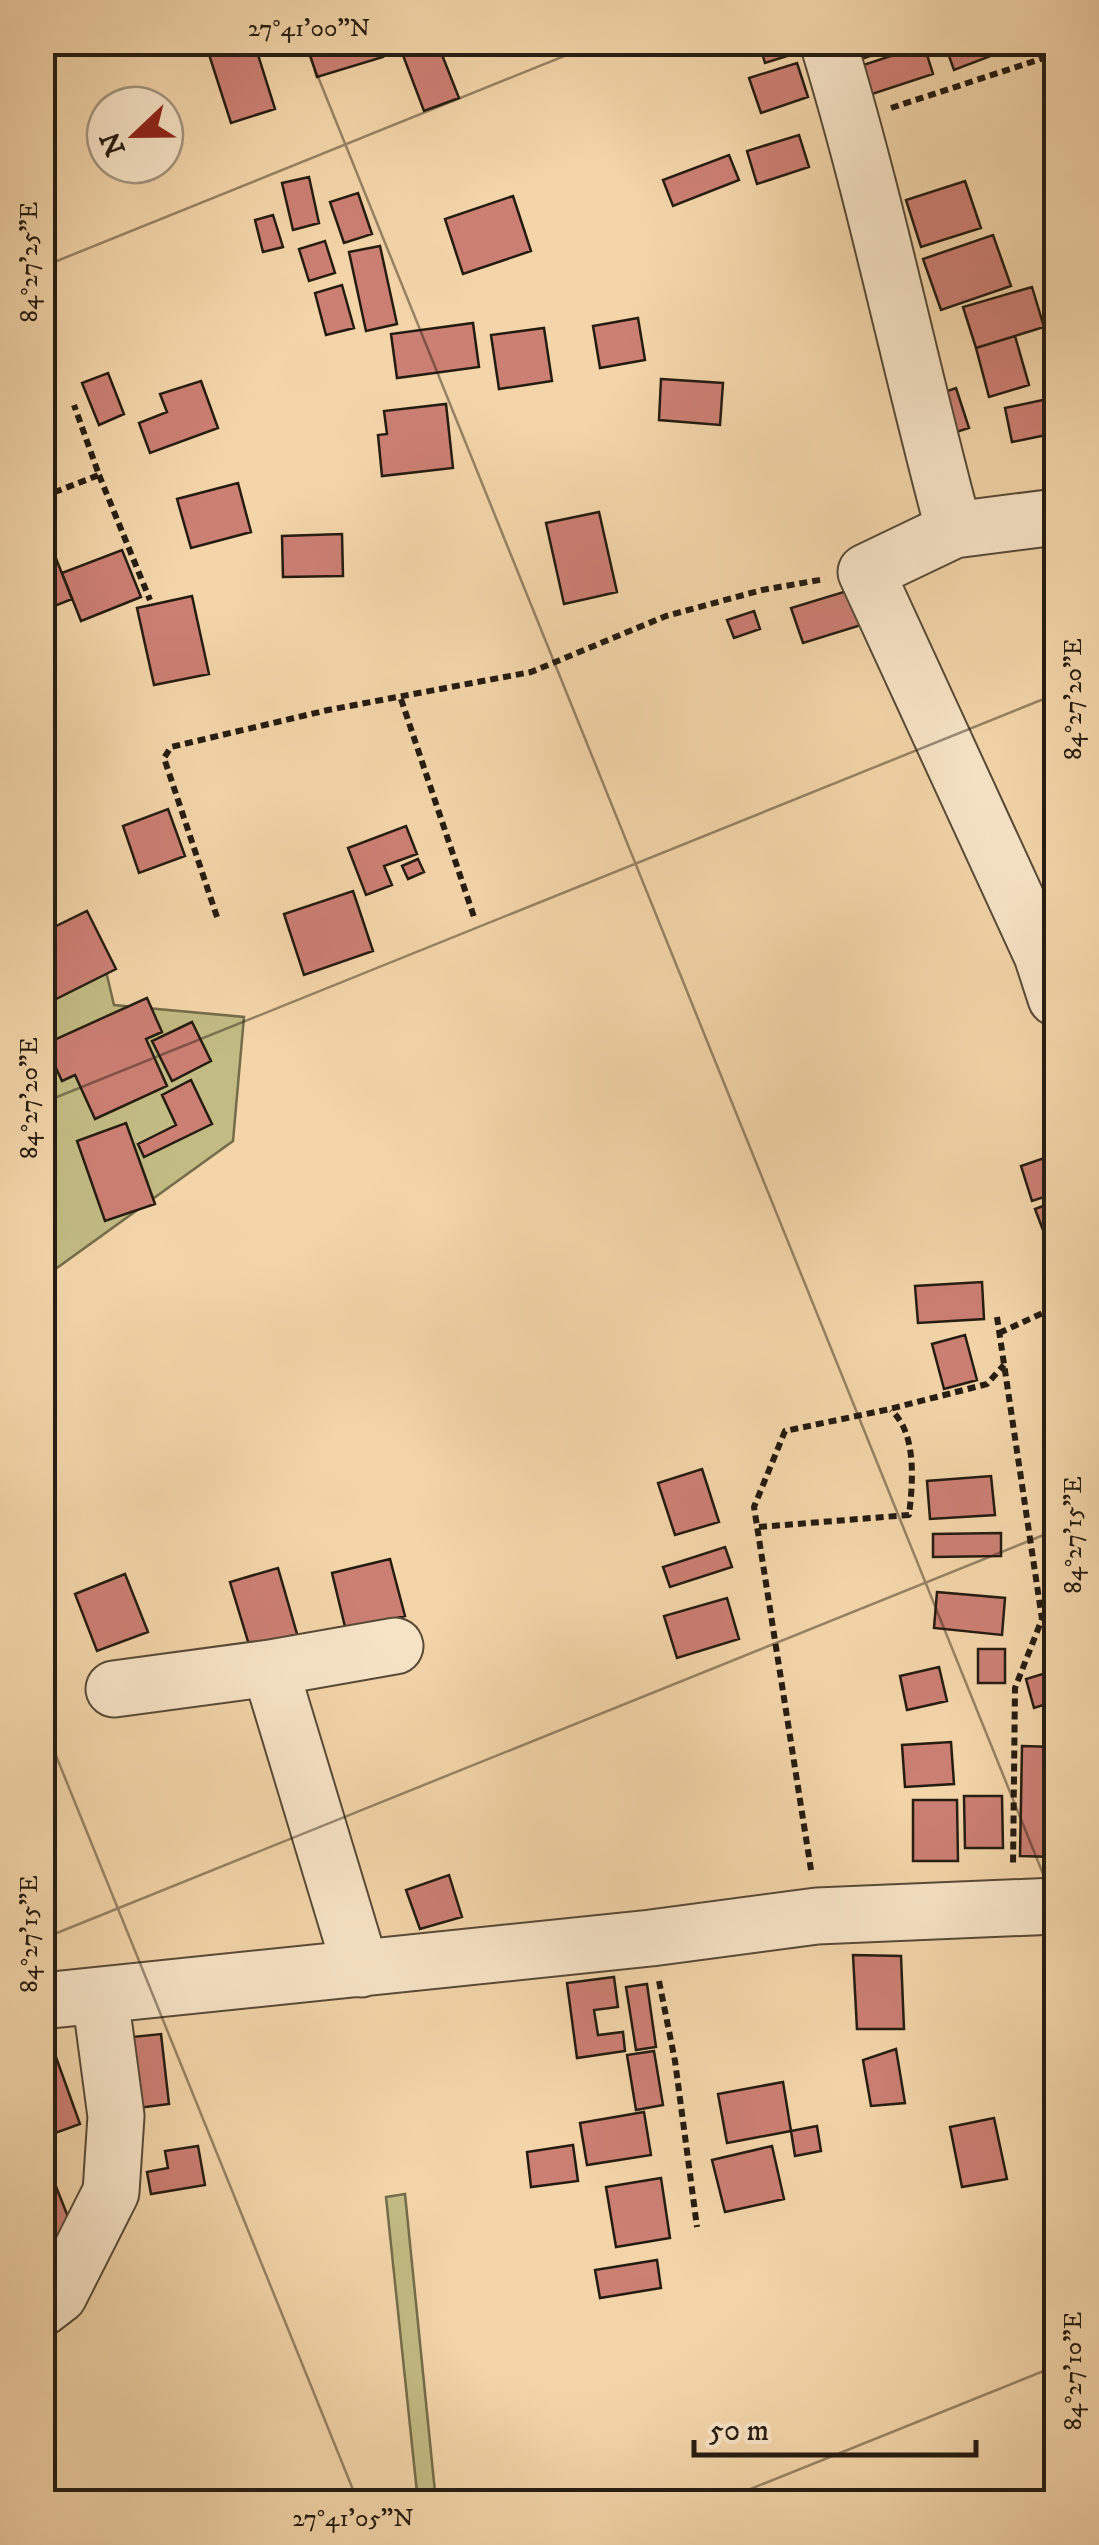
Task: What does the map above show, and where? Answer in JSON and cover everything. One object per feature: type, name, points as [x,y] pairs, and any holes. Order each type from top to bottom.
[{"type":"street","points":[[828,42],[852,121],[914,385],[954,530]]},
{"type":"street","points":[[1056,517],[954,530],[866,572],[1042,954],[1056,998]]},
{"type":"street","points":[[114,1688],[270,1668],[395,1646]]},
{"type":"street","points":[[270,1668],[362,1969]]},
{"type":"street","points":[[42,2001],[650,1938],[818,1916],[1034,1907]]},
{"type":"street","points":[[42,2308],[59,2295],[111,2192],[116,2116],[100,1996]]},
{"type":"path","points":[[852,121],[1056,54]]},
{"type":"path","points":[[74,405],[150,600]]},
{"type":"path","points":[[42,497],[99,475]]},
{"type":"path","points":[[217,918],[164,758],[172,748],[328,710],[530,672],[666,616],[762,590],[866,572]]},
{"type":"path","points":[[401,699],[475,920]]},
{"type":"path","points":[[999,1334],[1056,1307]]},
{"type":"path","points":[[996,1317],[1042,1619],[1015,1688],[1034,1907]]},
{"type":"path","points":[[818,1916],[754,1507],[785,1431],[890,1410],[987,1384],[1004,1365]]},
{"type":"path","points":[[759,1527],[909,1516],[913,1482],[906,1432],[894,1410],[890,1410]]},
{"type":"path","points":[[650,1938],[675,2061],[697,2227]]},
{"type":"shaded area","points":[[101,950],[114,1005],[244,1017],[233,1141],[43,1278],[43,954]]},
{"type":"shaded area","points":[[405,2194],[436,2502],[418,2502],[386,2197]]},
{"type":"building","points":[[205,42],[254,42],[275,109],[231,123]]},
{"type":"building","points":[[306,42],[378,42],[383,57],[317,77]]},
{"type":"building","points":[[398,42],[437,42],[459,98],[424,111]]},
{"type":"building","points":[[759,42],[794,42],[797,53],[765,63]]},
{"type":"building","points":[[856,42],[909,42],[862,59]]},
{"type":"building","points":[[944,42],[1007,42],[1009,49],[954,70]]},
{"type":"building","points":[[924,45],[933,74],[854,100],[845,71]]},
{"type":"building","points":[[797,63],[808,97],[761,113],[749,78]]},
{"type":"building","points":[[799,135],[809,167],[757,184],[747,151]]},
{"type":"building","points":[[729,155],[739,180],[673,206],[663,180]]},
{"type":"building","points":[[309,177],[319,223],[293,230],[282,183]]},
{"type":"building","points":[[965,181],[981,228],[921,247],[906,200]]},
{"type":"building","points":[[358,193],[372,234],[344,243],[330,202]]},
{"type":"building","points":[[513,196],[531,251],[463,274],[445,219]]},
{"type":"building","points":[[273,215],[283,247],[263,252],[255,220]]},
{"type":"building","points":[[993,235],[1011,286],[941,310],[923,259]]},
{"type":"building","points":[[325,241],[335,273],[309,281],[299,249]]},
{"type":"building","points":[[380,246],[397,324],[366,331],[349,252]]},
{"type":"building","points":[[342,285],[354,328],[326,335],[315,293]]},
{"type":"building","points":[[1032,287],[1044,327],[976,348],[963,307]]},
{"type":"building","points":[[638,318],[645,360],[600,368],[593,326]]},
{"type":"building","points":[[473,323],[479,367],[397,378],[391,334]]},
{"type":"building","points":[[544,328],[552,381],[499,389],[491,335]]},
{"type":"building","points":[[1015,336],[1029,385],[989,397],[976,348]]},
{"type":"building","points":[[108,373],[124,414],[99,425],[82,383]]},
{"type":"building","points":[[661,379],[723,383],[720,425],[659,420]]},
{"type":"building","points":[[201,381],[218,428],[150,453],[139,423],[167,412],[160,394]]},
{"type":"building","points":[[956,388],[969,428],[934,439],[921,400]]},
{"type":"building","points":[[1052,398],[1056,433],[1012,442],[1005,408]]},
{"type":"building","points":[[446,404],[453,468],[382,476],[378,435],[387,434],[384,411]]},
{"type":"building","points":[[238,483],[251,532],[191,548],[177,499]]},
{"type":"building","points":[[599,512],[617,592],[564,604],[546,523]]},
{"type":"building","points":[[42,529],[72,599],[42,611]]},
{"type":"building","points":[[342,534],[343,576],[283,577],[282,536]]},
{"type":"building","points":[[122,550],[141,597],[81,621],[62,573]]},
{"type":"building","points":[[860,587],[871,622],[803,643],[791,608]]},
{"type":"building","points":[[192,596],[209,674],[154,685],[137,608]]},
{"type":"building","points":[[754,611],[760,629],[734,638],[727,620]]},
{"type":"building","points":[[168,809],[185,856],[139,873],[123,826]]},
{"type":"building","points":[[406,826],[417,854],[384,866],[392,885],[366,895],[348,848]]},
{"type":"building","points":[[418,859],[424,872],[408,879],[402,866]]},
{"type":"building","points":[[353,891],[373,951],[304,975],[284,914]]},
{"type":"building","points":[[87,911],[116,969],[44,1005],[42,933]]},
{"type":"building","points":[[147,998],[162,1032],[146,1039],[167,1086],[95,1119],[75,1075],[62,1081],[45,1044]]},
{"type":"building","points":[[192,1022],[211,1061],[172,1081],[152,1041]]},
{"type":"building","points":[[191,1080],[212,1124],[144,1157],[138,1144],[176,1125],[162,1095]]},
{"type":"building","points":[[126,1123],[155,1204],[105,1221],[77,1141]]},
{"type":"building","points":[[1056,1154],[1056,1193],[1032,1201],[1021,1166]]},
{"type":"building","points":[[1056,1201],[1056,1234],[1046,1238],[1035,1209]]},
{"type":"building","points":[[982,1282],[984,1319],[918,1323],[915,1286]]},
{"type":"building","points":[[965,1335],[977,1380],[944,1389],[932,1344]]},
{"type":"building","points":[[702,1469],[719,1522],[675,1535],[658,1483]]},
{"type":"building","points":[[991,1476],[995,1515],[930,1519],[927,1481]]},
{"type":"building","points":[[1001,1533],[1001,1556],[933,1557],[933,1534]]},
{"type":"building","points":[[725,1547],[732,1567],[670,1587],[663,1567]]},
{"type":"building","points":[[390,1559],[405,1616],[346,1631],[332,1573]]},
{"type":"building","points":[[278,1568],[297,1634],[250,1648],[230,1582]]},
{"type":"building","points":[[125,1574],[148,1632],[97,1651],[75,1594]]},
{"type":"building","points":[[937,1592],[1005,1598],[1002,1635],[934,1628]]},
{"type":"building","points":[[727,1598],[739,1639],[677,1658],[664,1616]]},
{"type":"building","points":[[978,1649],[1005,1649],[1005,1683],[978,1683]]},
{"type":"building","points":[[939,1667],[947,1701],[907,1710],[900,1676]]},
{"type":"building","points":[[1056,1670],[1056,1701],[1034,1708],[1026,1679]]},
{"type":"building","points":[[951,1742],[954,1784],[905,1787],[902,1745]]},
{"type":"building","points":[[1022,1746],[1056,1747],[1056,1857],[1020,1856]]},
{"type":"building","points":[[964,1796],[1002,1796],[1003,1848],[965,1848]]},
{"type":"building","points":[[913,1800],[957,1800],[958,1861],[913,1861]]},
{"type":"building","points":[[449,1875],[462,1917],[420,1929],[406,1890]]},
{"type":"building","points":[[1056,1936],[1056,2001],[1053,2002],[1045,1937]]},
{"type":"building","points":[[853,1955],[901,1956],[904,2029],[857,2029]]},
{"type":"building","points":[[614,1977],[618,2007],[594,2010],[598,2035],[623,2032],[625,2051],[577,2058],[567,1983]]},
{"type":"building","points":[[647,1984],[656,2047],[636,2050],[626,1987]]},
{"type":"building","points":[[161,2034],[169,2104],[130,2109],[122,2038]]},
{"type":"building","points":[[52,2046],[80,2124],[47,2136],[42,2124],[42,2049]]},
{"type":"building","points":[[896,2049],[905,2103],[871,2106],[863,2060]]},
{"type":"building","points":[[654,2051],[663,2105],[636,2110],[627,2055]]},
{"type":"building","points":[[783,2082],[791,2131],[727,2143],[718,2094]]},
{"type":"building","points":[[644,2112],[651,2155],[587,2165],[580,2123]]},
{"type":"building","points":[[994,2118],[1007,2179],[962,2187],[950,2127]]},
{"type":"building","points":[[817,2126],[821,2151],[795,2156],[791,2131]]},
{"type":"building","points":[[573,2145],[578,2181],[531,2187],[527,2152]]},
{"type":"building","points":[[198,2146],[205,2185],[151,2194],[147,2172],[168,2168],[165,2151]]},
{"type":"building","points":[[772,2146],[784,2199],[725,2212],[712,2160]]},
{"type":"building","points":[[661,2178],[670,2238],[616,2247],[606,2187]]},
{"type":"building","points":[[55,2184],[74,2232],[42,2243],[42,2188]]},
{"type":"building","points":[[657,2260],[661,2288],[600,2298],[595,2270]]}]
